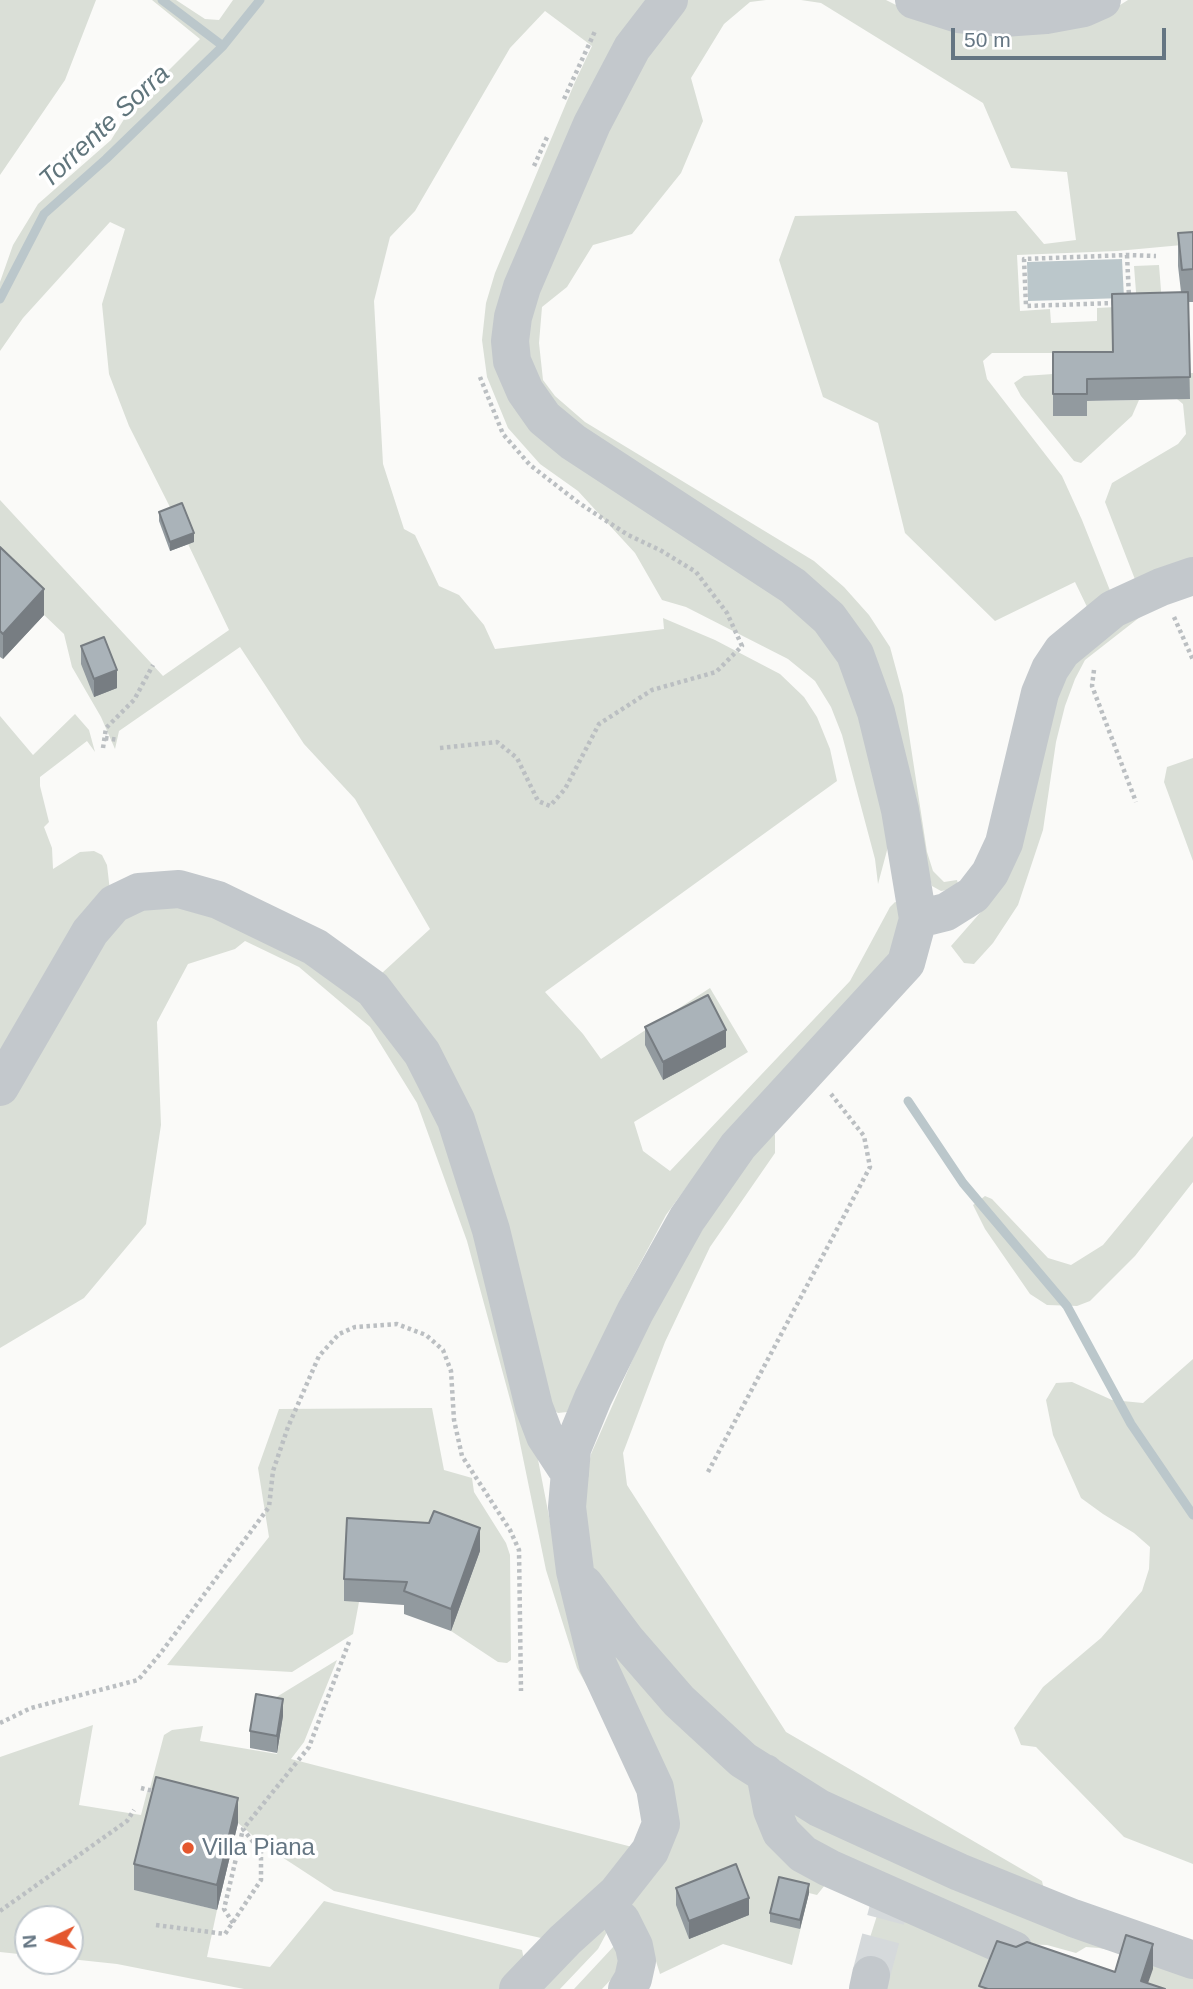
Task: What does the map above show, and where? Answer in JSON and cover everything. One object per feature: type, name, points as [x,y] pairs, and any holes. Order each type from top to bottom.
[{"type":"street","points":[[518,1989],[565,1940],[617,1893],[650,1851],[661,1824],[655,1788],[598,1665],[575,1571],[567,1507],[572,1449],[593,1398],[635,1312],[687,1219],[738,1146],[906,963],[918,919],[900,810],[876,712],[855,654],[829,618],[793,586],[573,442],[544,418],[524,391],[512,360],[510,341],[513,317],[522,287],[586,137],[632,48],[669,0]]},
{"type":"street","points":[[914,0],[958,14],[1003,19],[1059,13],[1084,8],[1102,0]]},
{"type":"street","points":[[918,919],[946,912],[973,895],[990,873],[1004,843],[1040,693],[1050,669],[1062,651],[1113,609],[1177,582]]},
{"type":"street","points":[[0,1087],[89,932],[114,904],[139,892],[179,889],[218,900],[315,947],[373,989],[422,1053],[456,1120],[491,1230],[534,1407],[545,1436],[570,1474]]},
{"type":"street","points":[[575,1571],[626,1640],[679,1701],[743,1760],[820,1808],[959,1872],[1073,1918],[1193,1960]]},
{"type":"street","points":[[765,1773],[772,1810],[781,1832],[803,1854],[890,1901],[1014,1950]]},
{"type":"street","points":[[621,1920],[634,1946],[637,1961],[633,1979],[626,1989]]},
{"type":"path","points":[[1127,255],[1129,302]]},
{"type":"path","points":[[1116,303],[1026,306],[1024,259],[1156,256]]},
{"type":"path","points":[[440,748],[497,742],[517,758],[538,801],[550,806],[565,789],[599,724],[652,690],[716,672],[742,646],[727,613],[696,572],[660,550],[628,535]]},
{"type":"path","points":[[1177,582],[1193,660]]},
{"type":"path","points":[[1098,664],[1093,672],[1092,686],[1136,802]]},
{"type":"path","points":[[103,748],[106,728],[134,700],[153,665]]},
{"type":"path","points":[[105,738],[118,740]]},
{"type":"path","points":[[708,1472],[870,1167],[864,1136],[811,1068]]},
{"type":"path","points":[[0,1723],[31,1708],[138,1680],[270,1507],[274,1471],[288,1427],[319,1356],[339,1334],[355,1327],[397,1324],[426,1335],[443,1350],[451,1371],[454,1420],[462,1456],[510,1530],[519,1550],[521,1691]]},
{"type":"path","points":[[233,1923],[224,1909],[229,1873],[243,1829],[309,1746],[349,1642]]},
{"type":"path","points":[[141,1788],[161,1793],[159,1804]]},
{"type":"path","points":[[0,1911],[127,1821],[134,1810]]},
{"type":"path","points":[[156,1925],[225,1934],[261,1880],[261,1852],[243,1829]]},
{"type":"shaded area","points":[[0,0],[96,0],[65,80],[0,175]]},
{"type":"shaded area","points":[[152,0],[176,0],[205,19],[219,20],[233,0],[649,0],[499,361],[817,628],[842,657],[893,828],[878,884],[875,859],[842,735],[831,707],[815,681],[788,659],[686,607],[662,600],[635,553],[578,491],[540,464],[508,428],[487,377],[482,340],[486,303],[495,273],[592,46],[545,11],[510,48],[415,211],[390,237],[374,301],[383,464],[404,529],[415,535],[439,586],[459,595],[484,625],[495,649],[664,629],[663,618],[715,640],[780,674],[804,697],[817,717],[830,749],[837,781],[545,992],[583,1034],[601,1059],[710,988],[748,1052],[634,1122],[643,1151],[670,1171],[850,981],[890,907],[895,902],[900,903],[897,945],[688,1185],[666,1215],[622,1297],[567,1412],[558,1413],[549,1407],[382,973],[430,929],[355,799],[304,744],[240,647],[119,731],[115,749],[101,717],[72,667],[64,634],[0,573],[0,500],[163,676],[229,630],[188,544],[194,542],[174,515],[129,426],[109,374],[102,304],[125,229],[110,222],[23,318],[0,351],[0,282],[13,245],[38,204],[111,140],[131,108],[200,39]]},
{"type":"shaded area","points":[[686,0],[766,0],[750,2],[724,24],[691,78],[703,121],[681,173],[632,234],[593,245],[567,287],[542,307],[539,343],[543,380],[555,396],[585,422],[814,561],[844,587],[869,615],[890,647],[903,695],[927,852],[933,871],[944,882],[957,880],[959,888],[941,891],[932,886],[866,649],[551,409],[525,345],[528,316],[624,89]]},
{"type":"shaded area","points":[[801,0],[886,0],[916,15],[1120,5],[1128,0],[1193,0],[1193,244],[1117,251],[1017,255],[1020,311],[1050,309],[1051,323],[1097,321],[1097,308],[1116,307],[1112,316],[1113,353],[992,353],[983,361],[987,379],[1062,476],[1082,520],[1111,593],[1089,611],[1075,582],[995,621],[905,533],[878,423],[823,397],[779,260],[795,216],[1016,211],[1044,244],[1076,240],[1067,172],[1011,168],[983,103],[821,3]]},
{"type":"shaded area","points":[[1122,259],[1124,298],[1028,301],[1027,262]]},
{"type":"shaded area","points":[[1159,265],[1162,303],[1137,305],[1134,266]]},
{"type":"shaded area","points":[[1176,373],[1193,373],[1193,563],[1136,582],[1105,502],[1112,483],[1178,444],[1186,434],[1183,404],[1177,399]]},
{"type":"shaded area","points":[[1053,374],[1054,416],[1087,416],[1087,401],[1139,400],[1132,416],[1081,463],[1074,461],[1021,396],[1014,383],[1024,376]]},
{"type":"shaded area","points":[[1140,617],[1085,660],[1075,679],[1056,742],[1043,830],[1018,905],[993,943],[974,964],[964,963],[951,946],[987,905],[1054,691],[1100,631]]},
{"type":"shaded area","points":[[75,714],[89,730],[95,752],[87,741],[40,777],[49,822],[44,827],[52,848],[53,869],[80,852],[94,851],[102,855],[107,865],[110,891],[0,1073],[0,716],[33,755]]},
{"type":"shaded area","points":[[1193,758],[1193,861],[1164,782],[1167,767]]},
{"type":"shaded area","points":[[138,901],[220,914],[367,998],[449,1123],[529,1413],[560,1573],[609,1725],[577,1668],[546,1570],[514,1414],[467,1241],[417,1103],[370,1027],[299,967],[245,941],[235,949],[188,964],[157,1022],[161,1125],[146,1224],[84,1298],[0,1348],[0,1106],[102,941]]},
{"type":"shaded area","points":[[775,1134],[775,1153],[710,1247],[665,1342],[623,1453],[627,1485],[786,1732],[1042,1881],[1050,1919],[1193,1968],[1193,1989],[1146,1989],[1155,1960],[1099,1948],[1086,1947],[1076,1953],[1047,1945],[1021,1944],[829,1880],[817,1895],[809,1893],[792,1965],[723,1944],[660,1974],[650,1942],[632,1925],[630,1898],[659,1858],[610,1661],[580,1508],[591,1454],[658,1302],[753,1147]]},
{"type":"shaded area","points":[[1193,1136],[1193,1182],[1135,1256],[1090,1301],[1077,1306],[1047,1305],[1030,1294],[985,1229],[973,1205],[985,1196],[992,1199],[1048,1258],[1071,1265],[1103,1245]]},
{"type":"shaded area","points":[[1193,1359],[1193,1864],[1124,1837],[1036,1747],[1021,1745],[1014,1728],[1043,1687],[1101,1638],[1142,1591],[1149,1569],[1150,1547],[1134,1533],[1081,1498],[1053,1435],[1046,1400],[1056,1383],[1072,1382],[1112,1400],[1143,1403]]},
{"type":"shaded area","points":[[432,1408],[444,1470],[472,1478],[474,1492],[506,1543],[510,1555],[511,1660],[507,1663],[498,1662],[451,1631],[480,1551],[359,1602],[353,1634],[292,1672],[167,1665],[269,1537],[258,1468],[279,1409]]},
{"type":"shaded area","points":[[337,1660],[304,1742],[291,1759],[636,1848],[619,1869],[541,1938],[334,1891],[265,1846],[238,1823],[162,1804],[165,1791],[150,1788],[164,1735],[172,1730],[203,1726],[200,1741],[277,1754],[283,1716],[270,1701]]},
{"type":"shaded area","points":[[93,1725],[79,1805],[141,1815],[147,1792],[158,1794],[134,1889],[217,1910],[207,1957],[270,1967],[324,1901],[522,1950],[524,1960],[500,1989],[244,1989],[117,1964],[84,1960],[84,1905],[14,1905],[14,1954],[0,1952],[0,1757]]},
{"type":"shaded area","points":[[881,1903],[1000,1958],[988,1989],[878,1989],[859,1972]]},
{"type":"shaded area","points":[[613,1921],[598,1949],[560,1989],[535,1989]]},
{"type":"shaded area","points":[[615,1945],[621,1953],[617,1973],[602,1989],[574,1989]]},
{"type":"building","points":[[1193,232],[1193,269],[1182,270],[1178,233]]},
{"type":"building","points":[[1188,292],[1190,377],[1087,379],[1087,394],[1053,394],[1053,352],[1113,352],[1112,294]]},
{"type":"building","points":[[182,503],[194,533],[170,542],[159,512]]},
{"type":"building","points":[[0,547],[44,589],[3,634],[0,631]]},
{"type":"building","points":[[104,637],[117,670],[94,679],[81,646]]},
{"type":"building","points":[[708,995],[726,1030],[663,1062],[645,1027]]},
{"type":"building","points":[[434,1511],[480,1528],[451,1609],[404,1591],[407,1582],[344,1579],[347,1518],[429,1523]]},
{"type":"building","points":[[256,1694],[283,1699],[277,1736],[250,1731]]},
{"type":"building","name":"Villa Piana","points":[[156,1777],[238,1798],[217,1885],[134,1864]]},
{"type":"building","points":[[736,1864],[749,1898],[689,1921],[676,1888]]},
{"type":"building","points":[[779,1877],[809,1884],[800,1920],[770,1913]]},
{"type":"building","points":[[1126,1935],[1153,1944],[1141,1981],[1165,1989],[988,1989],[979,1986],[997,1941],[1016,1947],[1027,1942],[1115,1972]]},
{"type":"waterway","points":[[162,0],[223,46]]},
{"type":"waterway","name":"Torrente Sorra","points":[[0,299],[44,214],[106,159],[223,46],[260,0]]},
{"type":"waterway","points":[[908,1101],[963,1183],[1067,1306],[1131,1424],[1193,1515]]},
{"type":"tunnel","points":[[871,1975],[889,1907]]},
{"type":"place","name":"Villa Piana","points":[[188,1848]]}]
